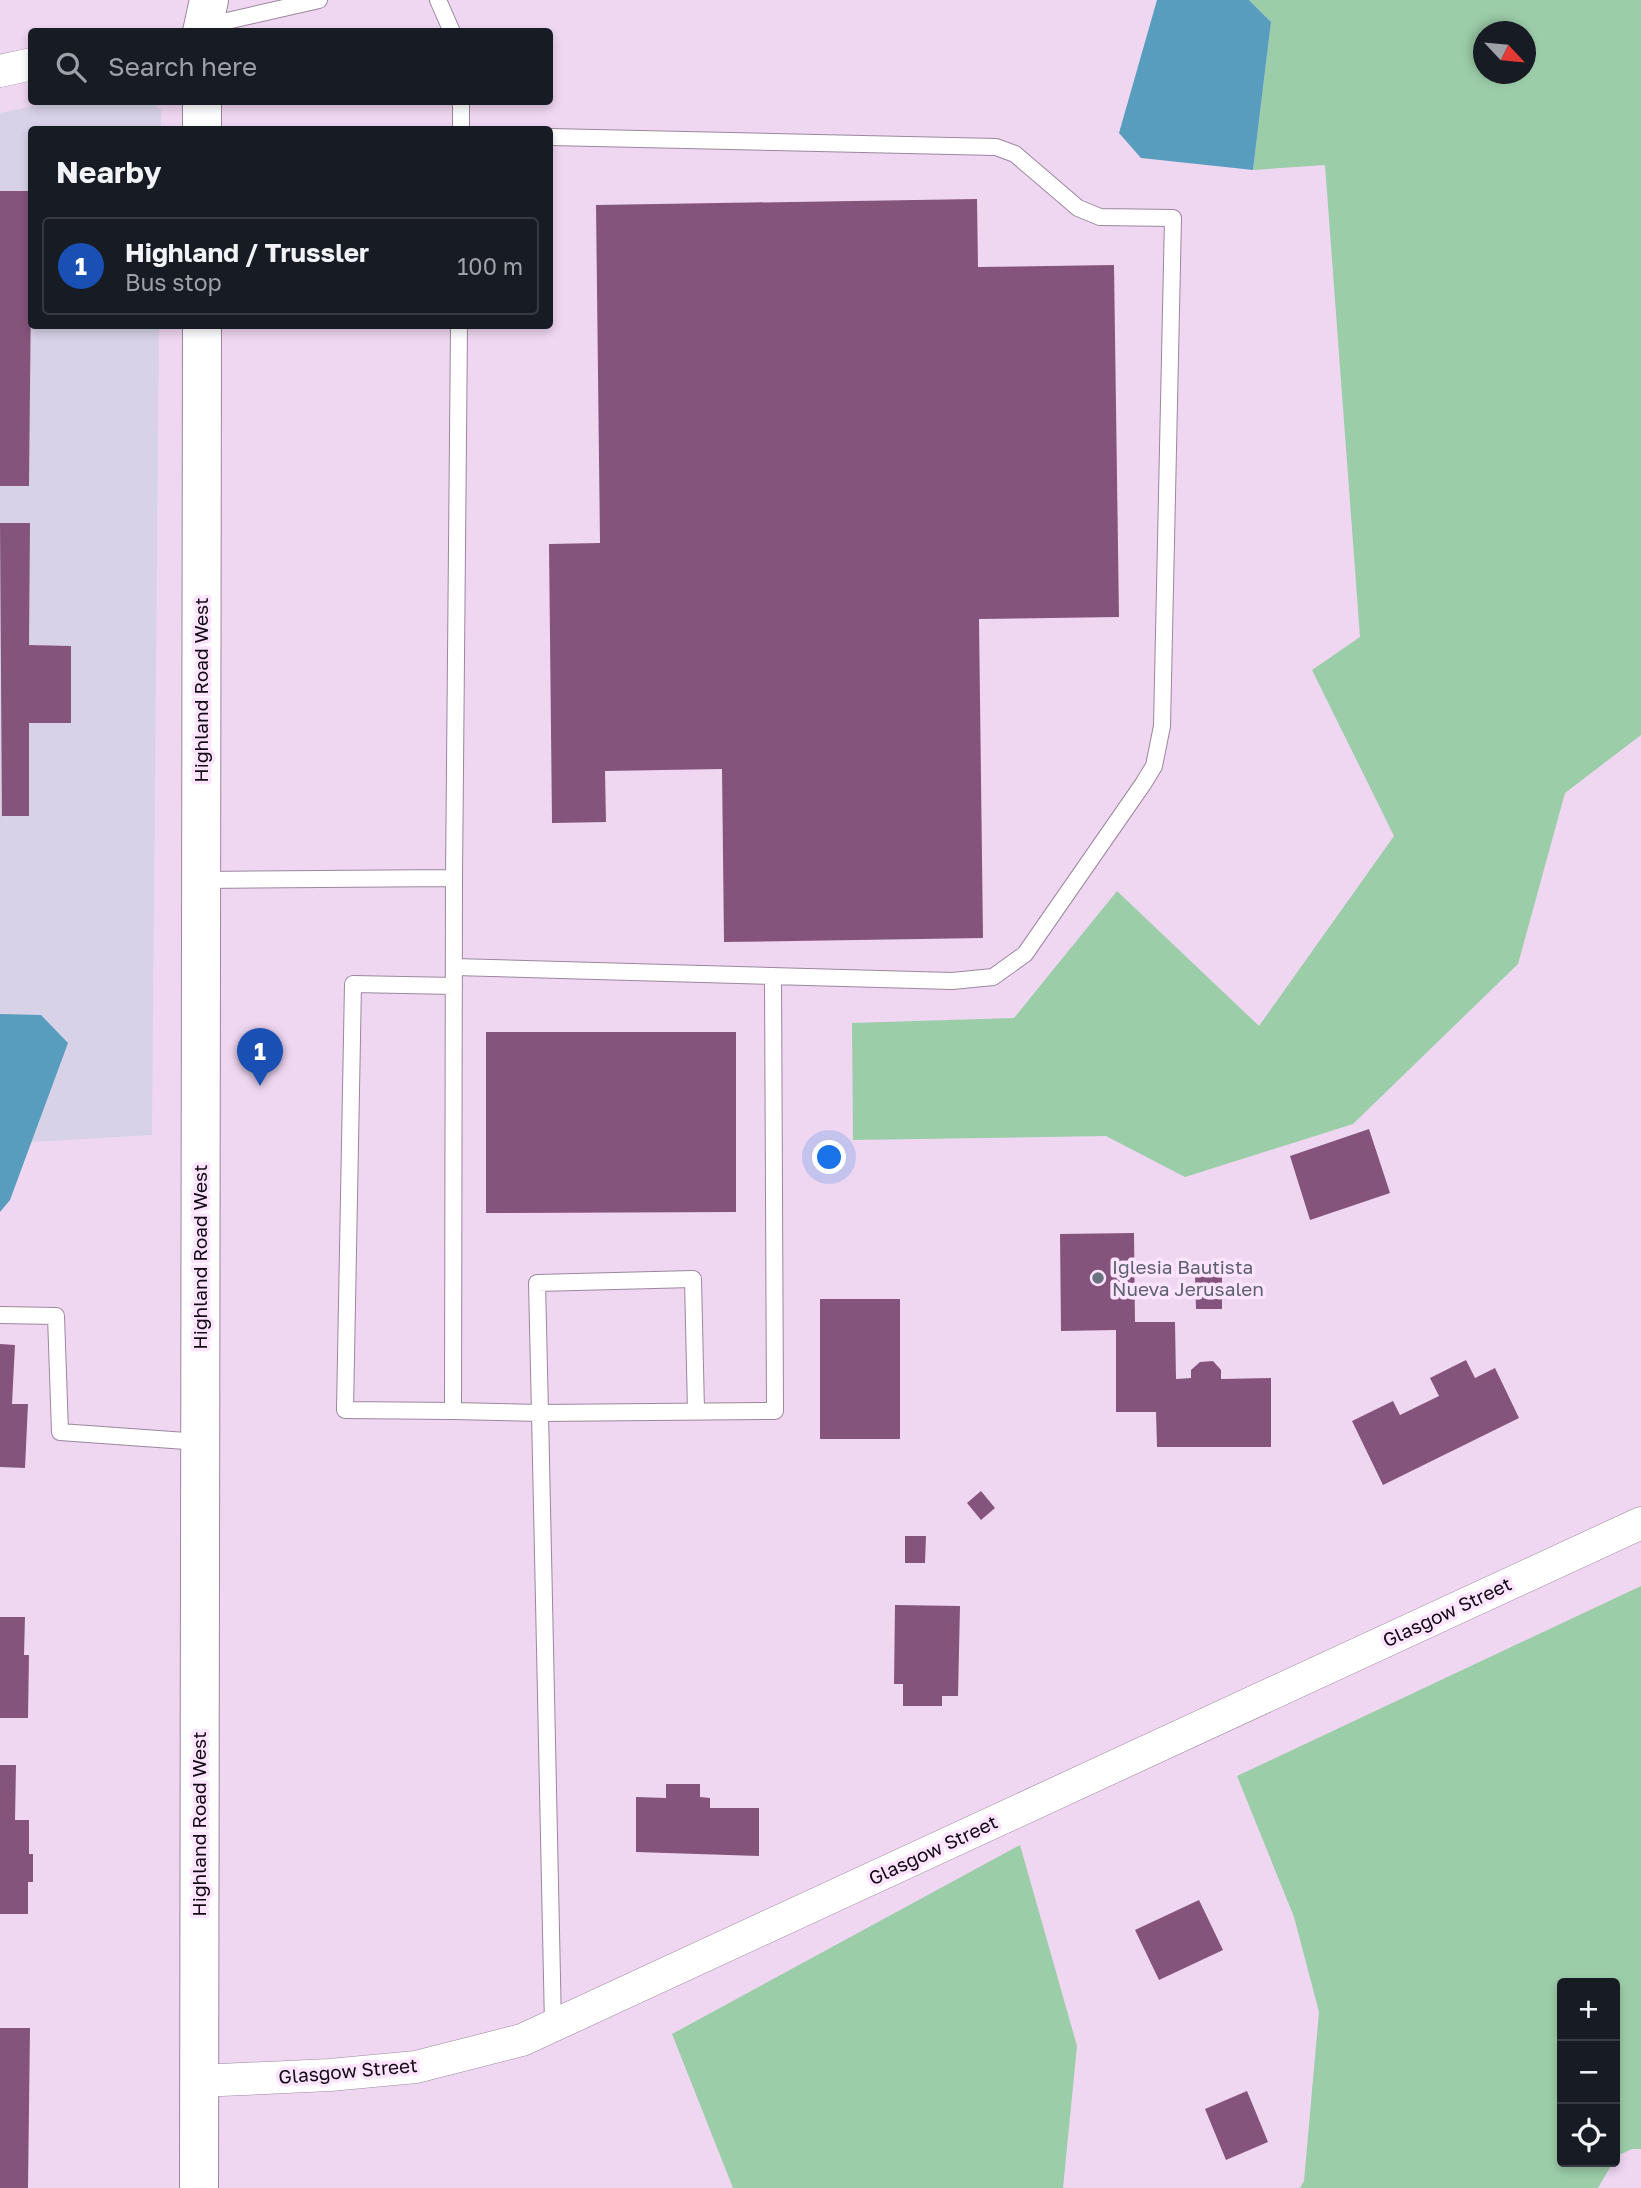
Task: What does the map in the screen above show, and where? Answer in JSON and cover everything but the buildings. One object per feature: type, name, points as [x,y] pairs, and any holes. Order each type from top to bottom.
[{"type":"main road","points":[[202,105],[202,126]]},
{"type":"main road","name":"Highland Road West","points":[[199,2188],[202,329]]},
{"type":"street","points":[[0,71],[28,65]]},
{"type":"street","name":"Glasgow Street","points":[[198,2081],[330,2075],[416,2067],[522,2039],[1641,1523]]},
{"type":"lane","points":[[199,22],[319,0]]},
{"type":"lane","points":[[438,0],[450,28]]},
{"type":"lane","points":[[461,105],[461,126]]},
{"type":"lane","points":[[454,968],[981,980],[1004,971],[1025,954],[1040,933],[1154,765],[1162,726],[1173,218],[1100,217],[1089,214],[1069,201],[1015,154],[996,147],[553,137]]},
{"type":"lane","points":[[453,1411],[459,329]]},
{"type":"lane","points":[[201,880],[454,878]]},
{"type":"lane","points":[[454,986],[353,984],[345,1410],[540,1413],[775,1411],[773,976]]},
{"type":"lane","points":[[553,2025],[537,1283],[693,1279],[696,1411]]},
{"type":"lane","points":[[0,1315],[56,1316],[60,1432],[200,1442]]},
{"type":"shaded area","points":[[38,105],[154,105],[161,110],[161,126],[28,126],[28,329],[159,329],[152,1135],[0,1144],[0,113]]},
{"type":"green space","points":[[1249,0],[1641,0],[1641,735],[1565,793],[1518,964],[1353,1124],[1185,1177],[1106,1136],[853,1140],[852,1023],[1014,1018],[1117,891],[1259,1026],[1394,836],[1312,670],[1360,637],[1325,165],[1253,170],[1271,22]]},
{"type":"green space","points":[[1641,1586],[1641,2149],[1632,2149],[1620,2155],[1620,1978],[1557,1978],[1557,2167],[1610,2167],[1598,2188],[1300,2188],[1304,2181],[1319,2012],[1294,1917],[1237,1776]]},
{"type":"green space","points":[[1020,1845],[1077,2046],[1063,2188],[733,2188],[672,2034]]},
{"type":"water","points":[[1157,0],[1249,0],[1271,22],[1253,170],[1141,158],[1119,133]]},
{"type":"water","points":[[0,1014],[41,1015],[68,1043],[10,1200],[0,1212]]},
{"type":"place","name":"Highland / Trussler","points":[[260,1086]]},
{"type":"place","name":"Iglesia Bautista Nueva Jerusalen","points":[[1098,1278]]}]
